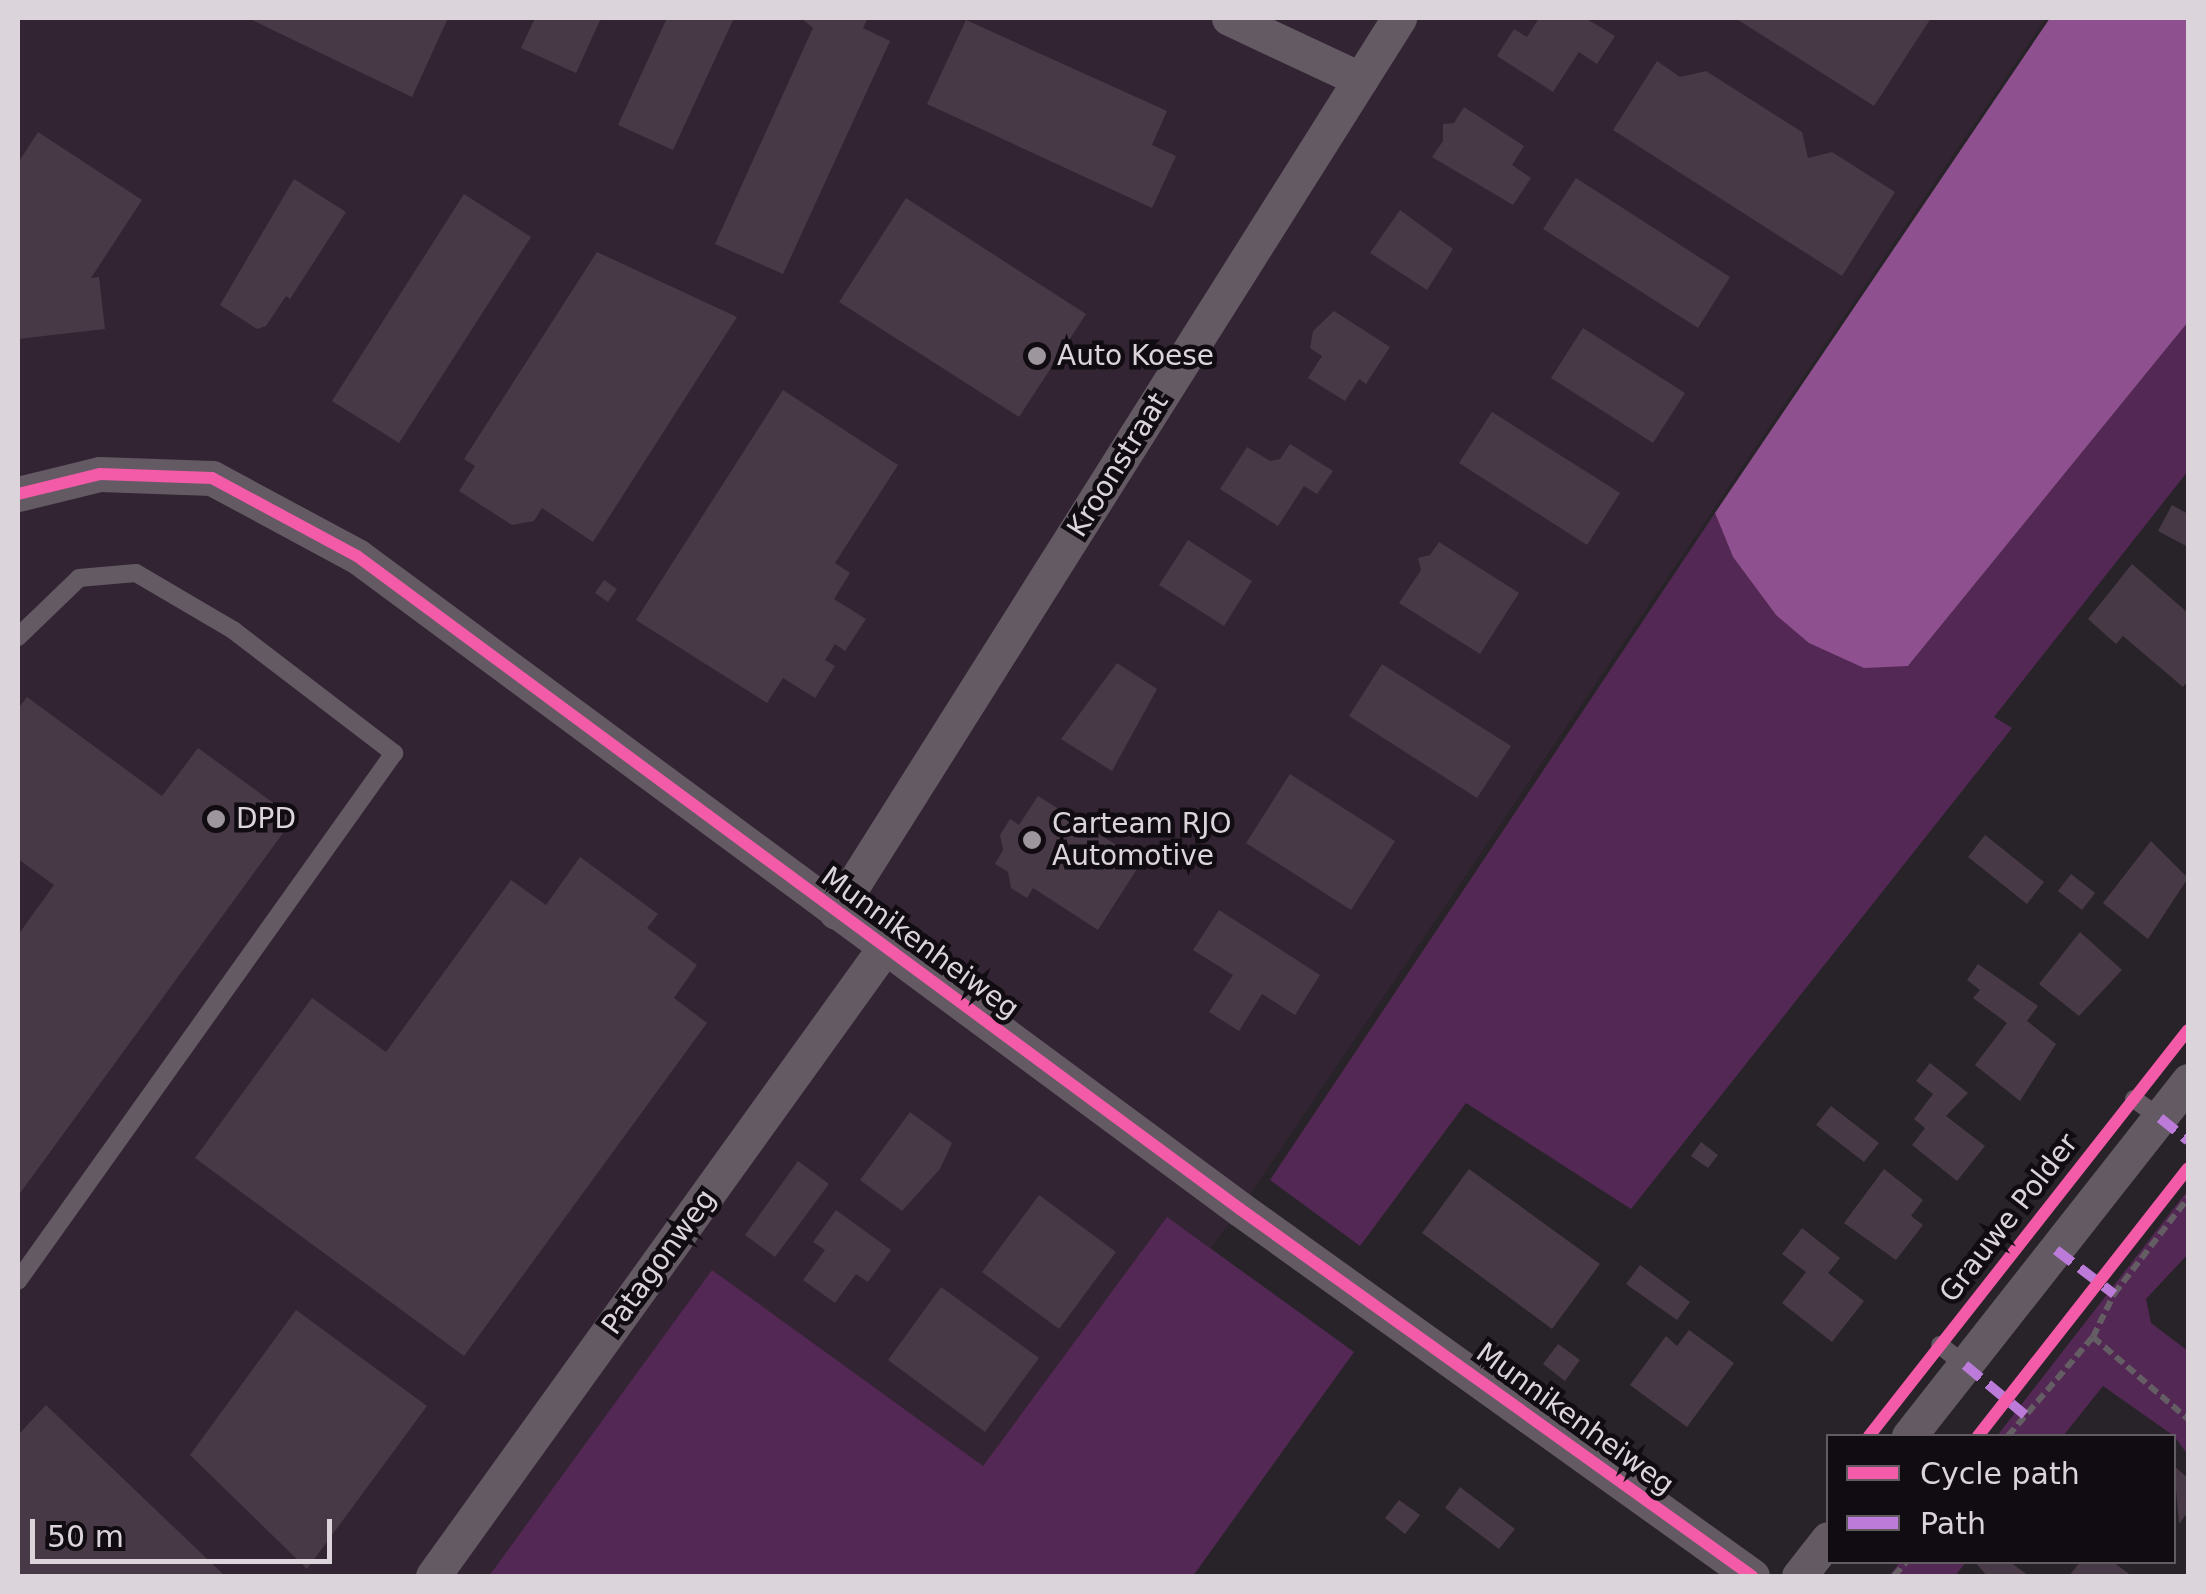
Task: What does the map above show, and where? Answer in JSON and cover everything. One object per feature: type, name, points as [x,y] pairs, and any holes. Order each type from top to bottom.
[{"type":"street","points":[[1228,18],[1360,79]]},
{"type":"street","name":"Kroonstraat","points":[[836,912],[1399,18]]},
{"type":"street","name":"Munnikenheiweg","points":[[18,494],[100,474],[212,478],[357,556],[884,948],[1752,1576]]},
{"type":"street","name":"Patagonweg","points":[[433,1576],[884,948]]},
{"type":"street","name":"Grauwe Polder","points":[[1910,1434],[1953,1355],[2147,1109],[2188,1082]]},
{"type":"street","points":[[1798,1576],[1826,1541]]},
{"type":"lane","points":[[18,637],[79,578],[136,572],[232,630],[394,753],[18,1281]]},
{"type":"path","points":[[2010,1434],[2093,1337],[2114,1294],[2188,1198]]},
{"type":"path","points":[[2093,1337],[2188,1420]]},
{"type":"shaded area","points":[[18,18],[2046,18],[1240,1209],[963,1576],[18,1576]]},
{"type":"shaded area","points":[[2050,18],[2188,18],[2188,322],[1908,666],[1864,668],[1809,643],[1776,615],[1733,557],[1715,513]]},
{"type":"shaded area","points":[[2188,322],[2188,471],[1994,717],[2012,728],[1631,1209],[1466,1103],[1360,1246],[1270,1180],[1715,513],[1733,557],[1776,615],[1908,666]]},
{"type":"shaded area","points":[[2188,1190],[2188,1254],[2146,1299],[2151,1323],[2188,1351],[2188,1455],[2176,1434],[2103,1386],[2065,1434],[1999,1434]]},
{"type":"shaded area","points":[[1167,1217],[1354,1352],[1193,1576],[489,1576],[712,1270],[983,1466]]},
{"type":"shaded area","points":[[1898,1564],[1964,1564],[1955,1576],[1889,1576]]},
{"type":"building","points":[[248,18],[448,18],[412,97]]},
{"type":"building","points":[[535,18],[601,18],[576,73],[521,48]]},
{"type":"building","points":[[667,18],[734,18],[673,150],[618,125]]},
{"type":"building","points":[[801,18],[868,18],[863,28],[890,41],[783,274],[715,244],[813,28]]},
{"type":"building","points":[[1539,18],[1585,18],[1615,36],[1597,64],[1579,52],[1553,92],[1497,56],[1514,29],[1527,37]]},
{"type":"building","points":[[1735,18],[1931,18],[1874,106]]},
{"type":"building","points":[[966,20],[1167,111],[1152,145],[1176,156],[1152,208],[927,104]]},
{"type":"building","points":[[1657,61],[1680,77],[1706,71],[1802,132],[1808,158],[1832,152],[1895,192],[1842,276],[1613,130]]},
{"type":"building","points":[[1464,107],[1524,146],[1512,165],[1531,178],[1513,205],[1432,157],[1443,141],[1443,124],[1454,123]]},
{"type":"building","points":[[38,132],[142,200],[91,278],[99,277],[105,329],[18,339],[18,163]]},
{"type":"building","points":[[1576,178],[1730,277],[1698,328],[1543,229]]},
{"type":"building","points":[[294,179],[346,212],[290,299],[286,296],[266,326],[257,329],[220,305]]},
{"type":"building","points":[[464,194],[531,237],[399,443],[332,401]]},
{"type":"building","points":[[906,198],[1086,314],[1019,417],[839,302]]},
{"type":"building","points":[[1400,210],[1453,249],[1427,290],[1370,253]]},
{"type":"building","points":[[597,252],[737,317],[593,542],[542,508],[534,521],[512,525],[459,491],[475,466],[464,459]]},
{"type":"building","points":[[1334,311],[1390,347],[1366,384],[1359,379],[1345,401],[1308,378],[1322,356],[1310,348],[1313,331]]},
{"type":"building","points":[[1583,328],[1685,393],[1653,443],[1551,378]]},
{"type":"building","points":[[783,390],[898,465],[835,563],[850,573],[834,599],[866,619],[845,651],[835,644],[825,660],[835,666],[815,698],[783,678],[767,703],[636,620]]},
{"type":"building","points":[[1492,412],[1620,493],[1587,545],[1459,463]]},
{"type":"building","points":[[1290,444],[1333,471],[1317,494],[1304,486],[1278,526],[1220,489],[1247,447],[1270,461],[1280,459]]},
{"type":"building","points":[[2172,505],[2188,514],[2188,547],[2158,531]]},
{"type":"building","points":[[1188,540],[1252,581],[1224,626],[1159,585]]},
{"type":"building","points":[[1439,542],[1519,593],[1480,654],[1399,603],[1421,570],[1418,558],[1430,555]]},
{"type":"building","points":[[2132,564],[2188,613],[2188,681],[2183,687],[2123,636],[2116,644],[2088,619]]},
{"type":"building","points":[[604,580],[617,589],[608,602],[595,593]]},
{"type":"building","points":[[1117,663],[1157,689],[1112,771],[1061,739]]},
{"type":"building","points":[[1382,664],[1511,746],[1477,798],[1349,716]]},
{"type":"building","points":[[27,697],[162,796],[198,748],[294,818],[18,1196],[18,935],[54,885],[18,859],[18,709]]},
{"type":"building","points":[[1290,774],[1395,841],[1351,910],[1246,843]]},
{"type":"building","points":[[1038,796],[1142,861],[1098,930],[1033,888],[1027,898],[1011,888],[1008,872],[995,864],[1003,850],[1000,835],[1010,819],[1019,825]]},
{"type":"building","points":[[1985,835],[2044,882],[2027,904],[1968,857]]},
{"type":"building","points":[[2151,841],[2188,878],[2148,939],[2103,903]]},
{"type":"building","points":[[580,857],[658,914],[647,928],[697,965],[674,998],[707,1023],[464,1356],[195,1158],[312,998],[386,1052],[511,880],[546,905]]},
{"type":"building","points":[[2071,874],[2095,893],[2082,910],[2058,891]]},
{"type":"building","points":[[1219,910],[1320,975],[1295,1015],[1262,994],[1239,1031],[1209,1012],[1233,975],[1193,950]]},
{"type":"building","points":[[2080,932],[2122,970],[2079,1016],[2039,984]]},
{"type":"building","points":[[1978,964],[2038,1006],[2027,1021],[2056,1044],[2020,1101],[1975,1065],[2007,1023],[1973,998],[1980,990],[1967,980]]},
{"type":"building","points":[[1930,1063],[1968,1093],[1946,1116],[1985,1146],[1957,1181],[1912,1145],[1925,1128],[1914,1119],[1933,1094],[1916,1081]]},
{"type":"building","points":[[1831,1106],[1879,1143],[1864,1162],[1816,1125]]},
{"type":"building","points":[[910,1112],[952,1143],[940,1169],[902,1211],[860,1180]]},
{"type":"building","points":[[1701,1142],[1718,1155],[1708,1168],[1691,1156]]},
{"type":"building","points":[[798,1161],[829,1184],[775,1257],[745,1235]]},
{"type":"building","points":[[1469,1169],[1600,1264],[1552,1329],[1422,1233]]},
{"type":"building","points":[[1884,1169],[1923,1200],[1911,1216],[1923,1225],[1896,1260],[1844,1223]]},
{"type":"building","points":[[1039,1195],[1116,1252],[1059,1329],[982,1272]]},
{"type":"building","points":[[836,1210],[891,1250],[868,1282],[856,1274],[835,1303],[803,1280],[825,1250],[813,1242]]},
{"type":"building","points":[[1802,1228],[1840,1258],[1828,1273],[1864,1301],[1832,1342],[1782,1303],[1806,1272],[1782,1254]]},
{"type":"building","points":[[1640,1265],[1690,1302],[1677,1320],[1626,1284]]},
{"type":"building","points":[[941,1287],[1039,1358],[985,1432],[888,1360]]},
{"type":"building","points":[[296,1310],[427,1406],[307,1569],[190,1455]]},
{"type":"building","points":[[1689,1330],[1734,1363],[1687,1427],[1630,1385],[1666,1336],[1677,1346]]},
{"type":"building","points":[[1558,1344],[1580,1360],[1565,1381],[1543,1364]]},
{"type":"building","points":[[46,1405],[225,1576],[18,1576],[18,1435]]},
{"type":"building","points":[[2176,1468],[2188,1478],[2188,1512],[2179,1524]]},
{"type":"building","points":[[1460,1487],[1515,1529],[1499,1549],[1445,1508]]},
{"type":"building","points":[[1399,1500],[1420,1515],[1405,1534],[1385,1518]]},
{"type":"building","points":[[1977,1564],[2013,1564],[2029,1576],[1987,1576]]},
{"type":"building","points":[[2078,1564],[2116,1564],[2132,1576],[2069,1576]]},
{"type":"marked path","points":[[2160,1118],[2188,1141]]},
{"type":"marked path","points":[[2056,1250],[2114,1294]]},
{"type":"marked path","points":[[1965,1365],[2025,1415]]},
{"type":"cycle path","points":[[18,494],[100,474],[212,478],[357,556],[1240,1209],[1752,1576]]},
{"type":"cycle path","points":[[1871,1434],[2188,1030]]},
{"type":"cycle path","points":[[1980,1434],[2188,1168]]},
{"type":"place","name":"Auto Koese","points":[[1037,356]]},
{"type":"place","name":"DPD","points":[[216,819]]},
{"type":"place","name":"Carteam RJO Automotive","points":[[1032,840]]}]
